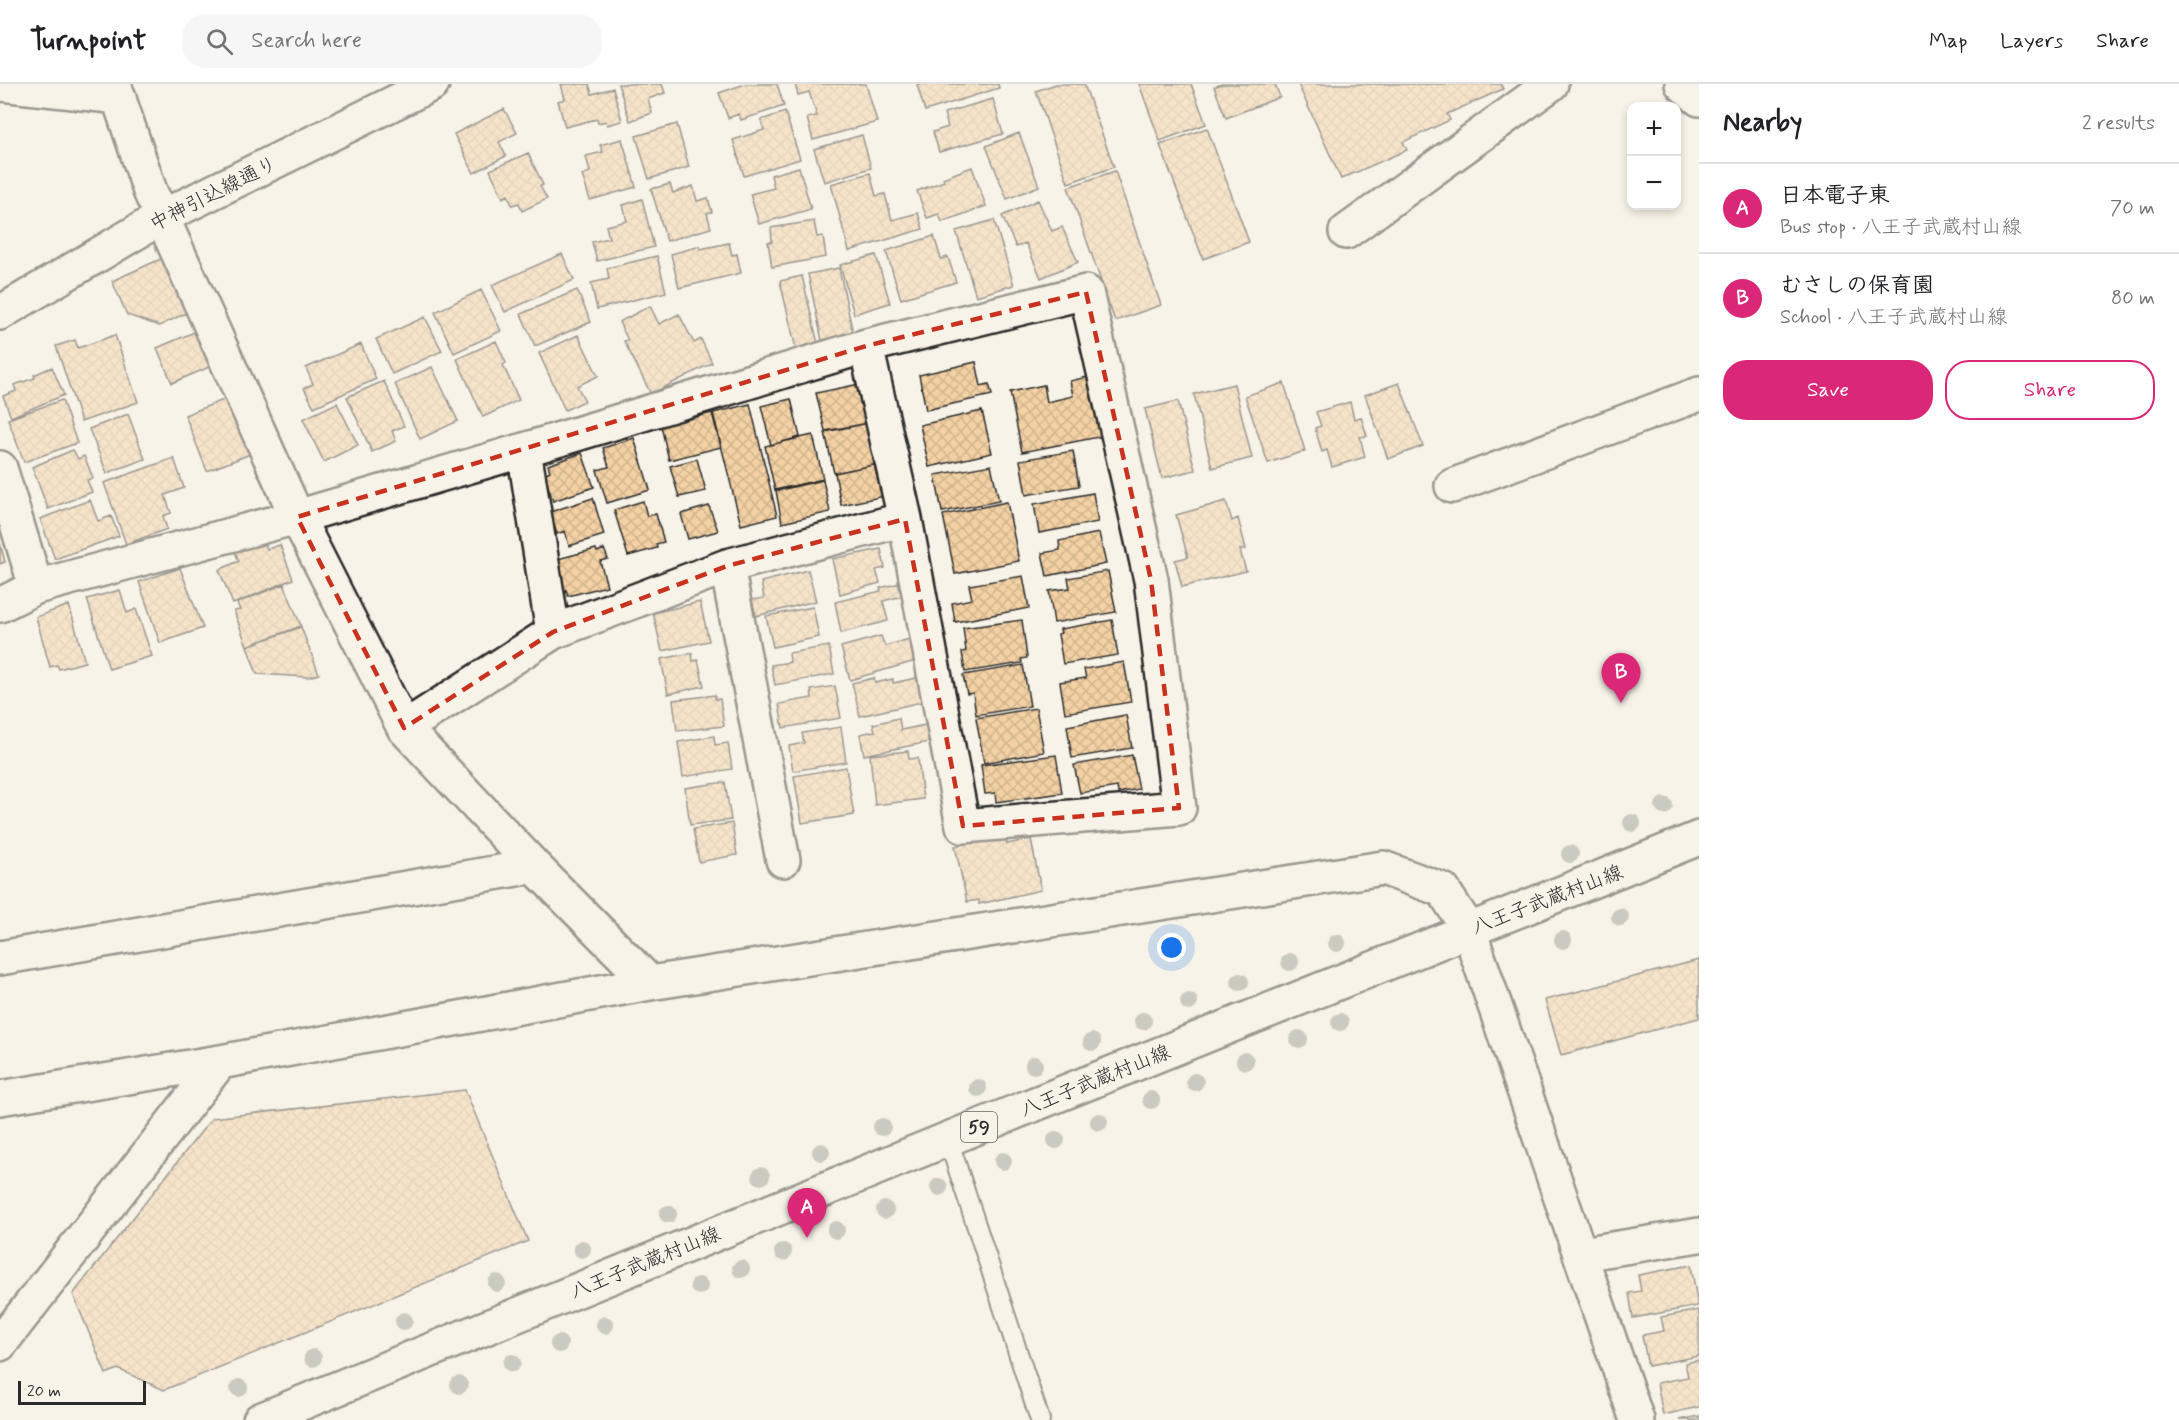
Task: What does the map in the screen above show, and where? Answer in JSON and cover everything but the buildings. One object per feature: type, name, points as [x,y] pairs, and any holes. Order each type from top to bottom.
[{"type":"street","points":[[1,84],[117,91],[150,191],[297,516],[404,728],[534,866],[650,983]]},
{"type":"street","name":"中神引込線通り","points":[[0,312],[162,217],[432,84]]},
{"type":"street","points":[[1346,232],[1551,84]]},
{"type":"street","points":[[1682,84],[1699,99]]},
{"type":"street","points":[[0,605],[36,587],[297,516],[866,346],[1086,292],[1151,580],[1179,808],[963,826],[906,519],[866,346]]},
{"type":"street","points":[[1452,486],[1699,394]]},
{"type":"street","points":[[524,450],[553,632]]},
{"type":"street","points":[[0,468],[36,587]]},
{"type":"street","points":[[404,728],[553,632],[727,566],[906,519]]},
{"type":"street","points":[[727,566],[783,860]]},
{"type":"street","name":"八王子武蔵村山線","points":[[260,1420],[948,1139],[1699,838]]},
{"type":"street","points":[[0,958],[534,866]]},
{"type":"street","points":[[0,1098],[220,1062],[650,983],[1383,868],[1443,890],[1469,930],[1636,1420]]},
{"type":"street","points":[[0,1344],[220,1062]]},
{"type":"street","points":[[1581,1254],[1699,1235]]},
{"type":"lane","points":[[948,1139],[1040,1420]]},
{"type":"highlighted area","points":[[1086,292],[1151,580],[1179,808],[963,826],[905,519],[727,566],[553,632],[404,728],[297,517],[866,346]]},
{"type":"place","name":"むさしの保育園","points":[[1621,703]]},
{"type":"place","name":"日本電子東","points":[[807,1238]]}]
